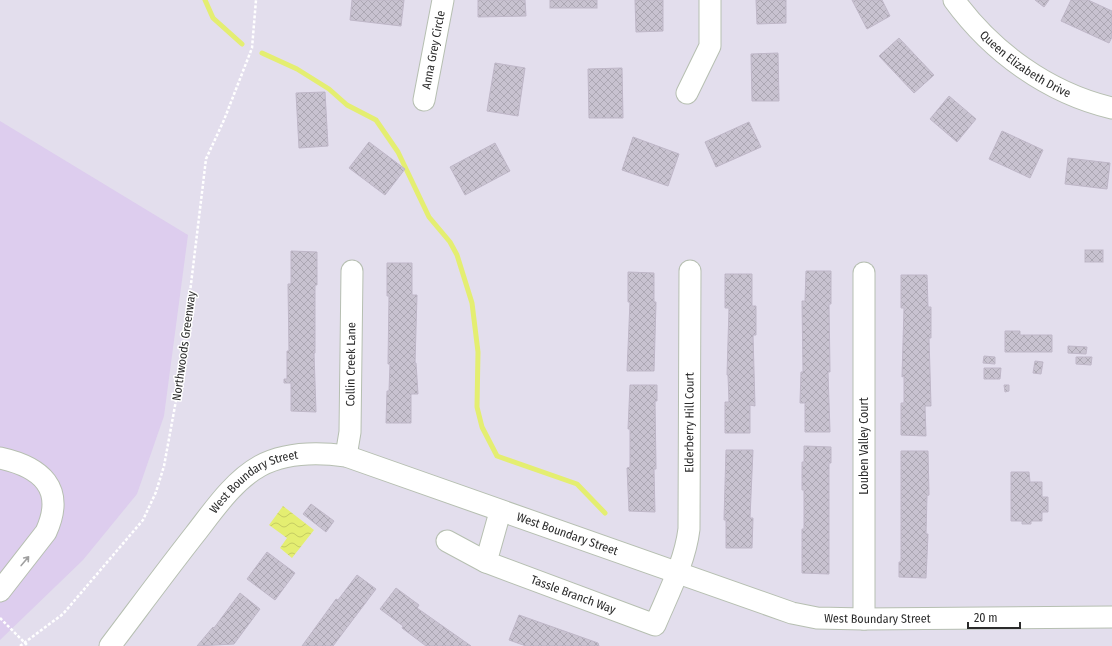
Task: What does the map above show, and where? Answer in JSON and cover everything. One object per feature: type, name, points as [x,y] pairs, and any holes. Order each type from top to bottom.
[{"type":"street","name":"Anna Grey Circle","points":[[424,100],[443,0]]},
{"type":"street","points":[[688,93],[710,46],[710,0]]},
{"type":"street","name":"Queen Elizabeth Drive","points":[[954,0],[981,34],[1001,52],[1026,70],[1067,92],[1112,108]]},
{"type":"street","name":"Collin Creek Lane","points":[[346,456],[350,432],[352,271]]},
{"type":"street","name":"Elderberry Hill Court","points":[[677,573],[687,542],[689,529],[690,271]]},
{"type":"street","name":"Louben Valley Court","points":[[864,273],[864,619]]},
{"type":"street","name":"West Boundary Street","points":[[110,646],[204,522],[231,490],[246,476],[259,467],[290,456],[320,453],[346,456],[500,512],[792,614],[817,618],[864,619],[1112,617]]},
{"type":"street","points":[[0,458],[22,464],[42,476],[49,487],[53,510],[51,522],[43,537],[0,591]]},
{"type":"street","points":[[447,541],[486,562],[500,512]]},
{"type":"street","name":"Tassle Branch Way","points":[[486,562],[656,625],[677,573]]},
{"type":"path","name":"Northwoods Greenway","points":[[20,646],[63,614],[143,520],[156,492],[164,466],[179,384],[206,159],[224,120],[252,48],[256,0]]},
{"type":"path","points":[[1,619],[28,646]]},
{"type":"shaded area","points":[[0,121],[188,235],[164,416],[137,494],[83,560],[0,640]]},
{"type":"water","points":[[283,506],[314,530],[292,558],[280,548],[287,538],[269,525]]},
{"type":"building","points":[[352,0],[404,0],[401,26],[350,20]]},
{"type":"building","points":[[478,0],[525,0],[526,16],[478,17]]},
{"type":"building","points":[[550,0],[597,0],[597,8],[550,8]]},
{"type":"building","points":[[635,0],[663,0],[663,31],[636,32]]},
{"type":"building","points":[[756,0],[786,0],[786,23],[757,24]]},
{"type":"building","points":[[852,0],[882,0],[890,16],[867,29]]},
{"type":"building","points":[[1035,0],[1049,0],[1044,7]]},
{"type":"building","points":[[1071,0],[1088,0],[1112,11],[1112,37],[1109,43],[1061,21]]},
{"type":"building","points":[[899,38],[934,75],[914,93],[879,56]]},
{"type":"building","points":[[778,53],[779,101],[752,101],[751,54]]},
{"type":"building","points":[[495,63],[525,68],[518,116],[487,111]]},
{"type":"building","points":[[622,68],[623,118],[589,118],[588,69]]},
{"type":"building","points":[[325,92],[328,146],[299,148],[296,93]]},
{"type":"building","points":[[949,96],[976,119],[957,142],[930,119]]},
{"type":"building","points":[[749,122],[761,147],[716,167],[705,142]]},
{"type":"building","points":[[1002,131],[1043,150],[1030,178],[989,159]]},
{"type":"building","points":[[633,137],[679,154],[668,186],[622,170]]},
{"type":"building","points":[[369,142],[405,169],[385,195],[349,168]]},
{"type":"building","points":[[495,143],[510,171],[465,195],[450,167]]},
{"type":"building","points":[[1068,158],[1110,163],[1107,189],[1065,184]]},
{"type":"building","points":[[1085,250],[1103,250],[1103,262],[1085,262]]},
{"type":"building","points":[[291,251],[317,252],[314,353],[316,412],[291,411],[291,383],[284,383],[284,379],[287,379],[287,351],[289,351],[288,284],[291,284]]},
{"type":"building","points":[[387,263],[412,263],[412,295],[417,295],[415,363],[418,394],[411,394],[411,423],[386,423],[390,364],[388,364],[389,296],[387,296]]},
{"type":"building","points":[[806,271],[831,271],[831,304],[829,304],[830,372],[828,372],[830,432],[805,432],[805,403],[800,403],[801,372],[803,372],[802,301],[805,301]]},
{"type":"building","points":[[628,272],[654,273],[654,302],[656,302],[654,371],[627,371],[630,302],[628,302]]},
{"type":"building","points":[[725,274],[752,274],[752,306],[756,306],[756,335],[753,335],[755,406],[750,405],[750,433],[725,433],[725,402],[729,402],[727,375],[729,308],[725,308]]},
{"type":"building","points":[[901,275],[927,275],[928,307],[931,307],[931,338],[929,338],[931,406],[925,406],[926,436],[901,435],[901,403],[904,403],[904,376],[902,377],[904,308],[901,308]]},
{"type":"building","points":[[1005,331],[1020,331],[1020,335],[1052,335],[1052,352],[1005,352]]},
{"type":"building","points":[[1068,346],[1087,347],[1086,354],[1068,353]]},
{"type":"building","points":[[984,356],[995,357],[995,364],[983,363]]},
{"type":"building","points":[[1076,357],[1092,357],[1091,365],[1076,364]]},
{"type":"building","points":[[1035,361],[1043,362],[1041,374],[1033,373]]},
{"type":"building","points":[[984,368],[1001,368],[1000,379],[984,379]]},
{"type":"building","points":[[630,385],[657,385],[657,401],[655,401],[655,512],[629,511],[627,468],[630,467],[630,429],[628,429]]},
{"type":"building","points":[[1004,385],[1009,385],[1009,391],[1005,392]]},
{"type":"building","points":[[804,446],[831,447],[831,463],[829,463],[829,574],[802,573],[804,490],[802,490],[802,462],[804,462]]},
{"type":"building","points":[[726,450],[753,450],[750,518],[753,518],[752,548],[726,548],[726,520],[724,520]]},
{"type":"building","points":[[901,451],[928,451],[929,495],[927,496],[926,534],[928,534],[926,578],[899,577],[899,562],[901,562]]},
{"type":"building","points":[[1011,472],[1029,472],[1030,482],[1042,482],[1042,497],[1048,497],[1048,512],[1042,512],[1042,521],[1031,521],[1031,524],[1022,524],[1022,521],[1011,521]]},
{"type":"building","points":[[311,504],[334,521],[326,532],[303,514]]},
{"type":"building","points":[[267,552],[295,573],[275,600],[247,579]]},
{"type":"building","points":[[357,575],[376,589],[333,646],[302,646],[336,599],[338,600]]},
{"type":"building","points":[[396,588],[419,605],[417,608],[471,646],[426,646],[402,628],[403,626],[380,609]]},
{"type":"building","points":[[240,593],[260,609],[234,644],[197,646],[213,627],[214,628]]},
{"type":"building","points":[[519,615],[598,643],[599,646],[526,646],[509,640]]},
{"type":"waterway","points":[[205,0],[213,18],[242,44]]},
{"type":"waterway","points":[[262,53],[297,69],[329,89],[347,105],[376,120],[398,152],[429,217],[450,242],[457,255],[472,303],[478,352],[477,407],[482,427],[497,456],[577,484],[605,513]]}]
